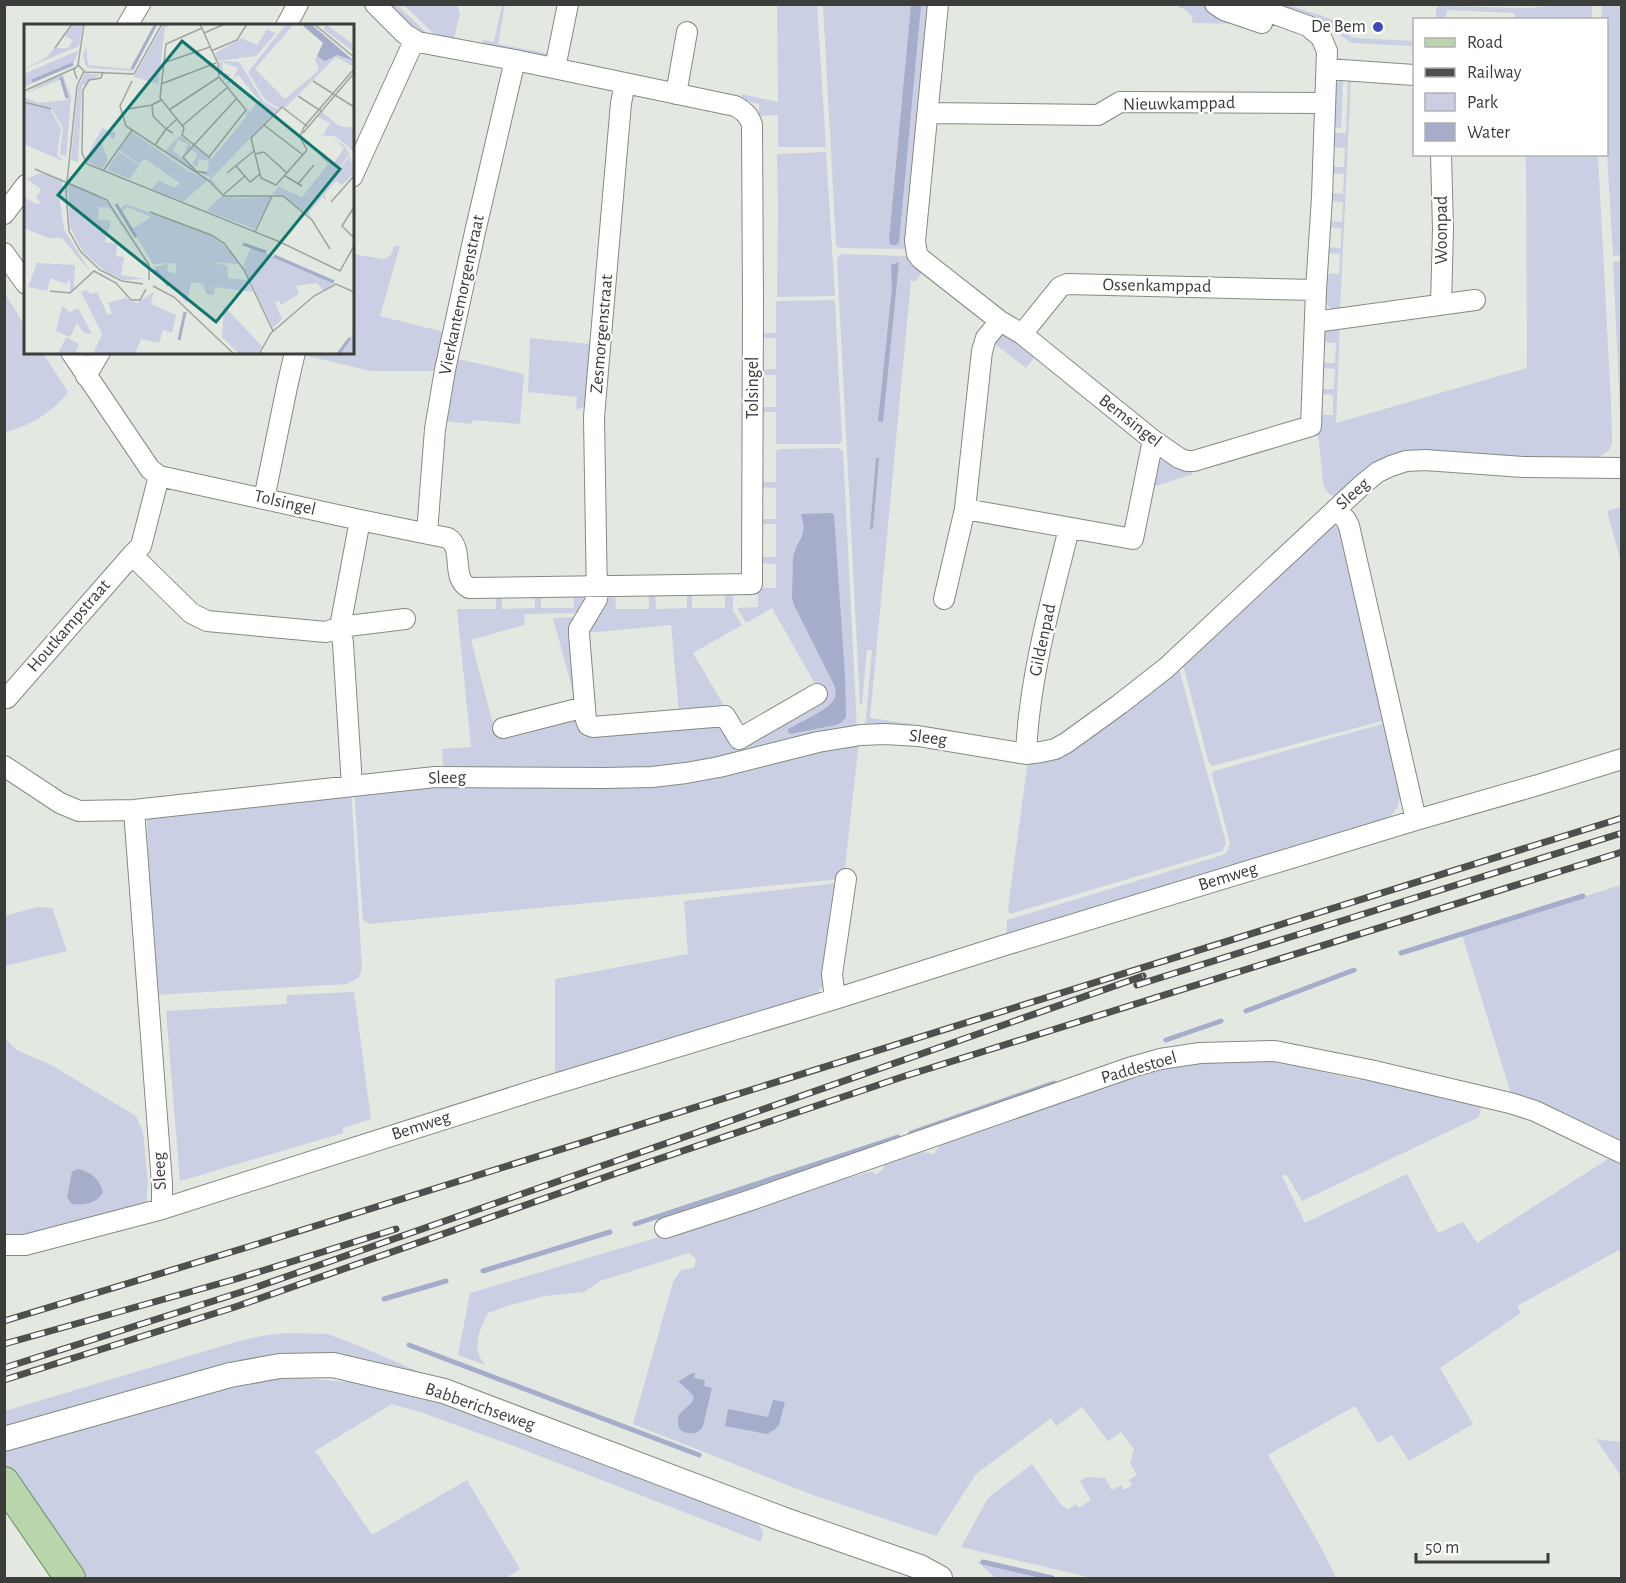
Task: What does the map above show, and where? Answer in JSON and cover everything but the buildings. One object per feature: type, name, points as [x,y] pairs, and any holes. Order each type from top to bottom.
[{"type":"main road","points":[[7,1485],[70,1578]]},
{"type":"street","points":[[128,24],[140,4]]},
{"type":"street","points":[[287,24],[298,4]]},
{"type":"street","name":"Tolsingel","points":[[159,476],[448,538],[453,541],[456,548],[460,580],[469,588],[752,584],[752,125],[749,117],[735,106],[515,60],[423,44],[414,40],[375,4]]},
{"type":"street","points":[[555,68],[568,4]]},
{"type":"street","name":"Bemsingel","points":[[938,4],[915,242],[917,254],[1000,321],[1022,334],[1153,440],[1187,461],[1201,460],[1311,426],[1327,60]]},
{"type":"street","points":[[1215,4],[1224,10],[1316,41],[1327,60]]},
{"type":"street","points":[[1247,4],[1316,31],[1321,37],[1327,60]]},
{"type":"street","points":[[676,94],[687,32]]},
{"type":"street","points":[[354,173],[414,40]]},
{"type":"street","name":"Vierkantemorgenstraat","points":[[427,533],[435,429],[475,232],[515,60]]},
{"type":"street","points":[[1327,60],[1413,75]]},
{"type":"street","name":"Zesmorgenstraat","points":[[597,586],[594,417],[621,103],[625,84]]},
{"type":"street","name":"Nieuwkamppad","points":[[928,113],[1098,115],[1120,102],[1325,103]]},
{"type":"street","name":"Woonpad","points":[[1441,156],[1443,228],[1441,305]]},
{"type":"street","points":[[4,214],[24,188]]},
{"type":"street","points":[[4,253],[24,281]]},
{"type":"street","name":"Ossenkamppad","points":[[1022,334],[1060,287],[1067,284],[1316,290]]},
{"type":"street","points":[[1316,322],[1475,300]]},
{"type":"street","points":[[944,599],[964,509],[982,351],[986,338],[1000,321]]},
{"type":"street","points":[[72,354],[150,469],[159,476]]},
{"type":"street","points":[[86,376],[99,354]]},
{"type":"street","points":[[264,498],[295,354]]},
{"type":"street","points":[[964,509],[1133,539],[1153,440]]},
{"type":"street","name":"Sleeg","points":[[4,766],[60,804],[79,811],[134,810],[435,777],[652,777],[719,767],[844,736],[869,734],[918,736],[1026,754],[1041,752],[1055,749],[1066,743],[1166,669],[1378,472],[1406,461],[1425,460],[1523,467],[1622,468]]},
{"type":"street","name":"Houtkampstraat","points":[[7,698],[141,546],[159,476]]},
{"type":"street","points":[[1336,509],[1346,520],[1348,526],[1416,820]]},
{"type":"street","points":[[352,786],[340,627],[360,520]]},
{"type":"street","name":"Gildenpad","points":[[1026,754],[1027,728],[1034,682],[1069,529]]},
{"type":"street","points":[[132,555],[191,612],[207,621],[326,632],[340,627],[405,619]]},
{"type":"street","points":[[597,586],[597,599],[579,629],[588,725],[593,727],[725,716],[739,739],[817,694]]},
{"type":"street","points":[[503,728],[585,707]]},
{"type":"street","name":"Bemweg","points":[[4,1245],[25,1245],[162,1209],[533,1090],[1622,759]]},
{"type":"street","name":"Sleeg","points":[[134,810],[162,1209]]},
{"type":"street","points":[[835,999],[832,974],[846,879]]},
{"type":"street","name":"Paddestoel","points":[[665,1227],[762,1196],[1132,1067],[1160,1059],[1200,1053],[1275,1051],[1370,1070],[1498,1100],[1535,1111],[1622,1154]]},
{"type":"street","name":"Babberichseweg","points":[[4,1439],[230,1375],[280,1366],[333,1365],[444,1391],[785,1520],[920,1567],[940,1578]]},
{"type":"green space","points":[[385,5],[397,5],[432,38],[415,34]]},
{"type":"green space","points":[[404,5],[457,5],[460,14],[454,38],[434,34]]},
{"type":"green space","points":[[502,5],[505,5],[498,44],[551,54],[550,58],[482,45],[483,40],[494,42]]},
{"type":"green space","points":[[777,5],[817,5],[826,147],[778,147],[778,115],[759,116],[759,104],[741,99],[742,94],[778,102]]},
{"type":"green space","points":[[823,5],[930,5],[907,246],[904,249],[841,248],[836,244]]},
{"type":"green space","points":[[1179,5],[1206,5],[1237,20],[1235,24],[1193,23],[1191,15],[1183,8],[1179,8]]},
{"type":"green space","points":[[1278,5],[1289,5],[1343,23],[1340,31],[1355,38],[1413,41],[1413,46],[1351,43],[1321,20]]},
{"type":"green space","points":[[1593,5],[1591,18],[1515,18],[1515,13],[1447,10],[1446,18],[1436,18],[1436,9],[1439,6],[1528,8]]},
{"type":"green space","points":[[1602,5],[1621,5],[1621,255],[1613,256],[1607,156],[1608,18],[1601,18]]},
{"type":"green space","points":[[1343,79],[1341,128],[1332,127],[1334,85]]},
{"type":"green space","points":[[1348,79],[1351,79],[1340,311],[1326,302],[1324,285],[1325,273],[1339,274],[1340,254],[1326,253],[1326,247],[1341,248],[1341,228],[1327,227],[1327,221],[1342,222],[1343,202],[1328,201],[1329,193],[1343,194],[1344,174],[1330,173],[1330,167],[1344,167],[1345,148],[1331,147],[1331,133],[1346,133]]},
{"type":"green space","points":[[826,152],[835,296],[777,297],[777,154]]},
{"type":"green space","points":[[1526,156],[1598,156],[1611,403],[1612,443],[1609,450],[1597,459],[1442,456],[1340,496],[1331,495],[1327,491],[1323,483],[1318,433],[1319,415],[1333,415],[1333,395],[1320,394],[1320,389],[1334,389],[1335,369],[1321,368],[1321,363],[1335,363],[1336,343],[1322,342],[1325,331],[1340,324],[1336,423],[1527,368]]},
{"type":"green space","points":[[394,246],[400,246],[380,316],[444,332],[437,371],[371,371],[303,355],[354,354],[354,254],[384,259],[391,255]]},
{"type":"green space","points":[[842,254],[906,256],[923,271],[915,282],[911,280],[870,718],[945,729],[1014,743],[1022,738],[1018,745],[865,728],[872,650],[867,650],[862,704],[860,704],[837,258]]},
{"type":"green space","points":[[1622,261],[1621,433],[1613,262]]},
{"type":"green space","points":[[5,294],[24,324],[24,354],[44,354],[68,392],[62,400],[40,417],[5,433]]},
{"type":"green space","points":[[833,300],[835,302],[842,441],[839,444],[776,444],[776,412],[759,412],[759,407],[776,407],[776,375],[759,375],[759,370],[776,369],[776,338],[759,338],[759,333],[776,333],[776,302],[778,301]]},
{"type":"green space","points":[[1001,336],[1015,341],[1035,357],[1026,368],[991,341]]},
{"type":"green space","points":[[530,338],[591,344],[587,405],[576,409],[577,397],[528,392]]},
{"type":"green space","points":[[454,358],[524,374],[520,424],[473,420],[472,424],[445,421]]},
{"type":"green space","points":[[839,448],[843,452],[857,729],[753,751],[750,747],[743,751],[740,746],[823,698],[772,608],[746,623],[737,608],[758,607],[759,588],[776,588],[776,564],[760,563],[760,557],[776,557],[776,524],[760,524],[759,519],[776,519],[776,488],[759,487],[759,482],[776,482],[776,451],[779,449]]},
{"type":"green space","points":[[1169,460],[1191,469],[1193,474],[1153,487],[1157,462]]},
{"type":"green space","points":[[1621,507],[1622,562],[1607,511]]},
{"type":"green space","points":[[1334,525],[1341,531],[1386,720],[1212,766],[1208,760],[1182,661],[1329,526]]},
{"type":"green space","points":[[687,591],[692,591],[692,608],[725,608],[725,591],[733,592],[733,611],[742,625],[693,653],[726,709],[679,713],[671,625],[588,633],[587,627],[608,593],[615,592],[616,609],[649,609],[649,592],[655,592],[656,609],[687,608]]},
{"type":"green space","points":[[535,593],[541,593],[541,608],[574,608],[574,593],[584,596],[586,600],[581,613],[525,614],[524,625],[471,640],[496,735],[574,715],[580,718],[582,733],[719,721],[741,755],[676,769],[445,769],[442,749],[471,747],[457,609],[496,609],[496,594],[502,594],[502,609],[535,608]]},
{"type":"green space","points":[[578,617],[575,699],[553,618]]},
{"type":"green space","points":[[587,633],[588,633],[596,720]]},
{"type":"green space","points":[[1178,665],[1226,843],[1222,851],[1010,914],[1008,908],[1028,760]]},
{"type":"green space","points":[[1386,723],[1397,767],[1400,791],[1397,808],[1383,820],[1006,938],[1007,920],[1227,852],[1230,843],[1213,779],[1214,771]]},
{"type":"green space","points":[[859,741],[842,879],[369,924],[363,920],[354,789],[528,784]]},
{"type":"green space","points":[[351,789],[362,968],[359,977],[347,984],[153,995],[148,817]]},
{"type":"green space","points":[[837,883],[825,983],[816,994],[555,1073],[555,979],[688,954],[684,901]]},
{"type":"green space","points":[[1621,885],[1621,1144],[1512,1097],[1462,935]]},
{"type":"green space","points":[[38,907],[52,908],[67,951],[5,966],[5,916]]},
{"type":"green space","points":[[354,992],[371,1119],[343,1128],[343,1133],[180,1181],[166,1011],[287,1004],[287,995]]},
{"type":"green space","points":[[4,1038],[17,1050],[53,1066],[136,1116],[143,1132],[148,1183],[146,1205],[34,1235],[5,1236],[7,1216],[4,1206]]},
{"type":"green space","points":[[1269,1058],[1277,1063],[1358,1080],[1480,1099],[1482,1102],[1479,1117],[1302,1201],[1286,1174],[1282,1176],[1305,1223],[1407,1174],[1438,1233],[1463,1222],[1477,1243],[1608,1159],[1621,1165],[1621,1249],[1517,1306],[1521,1313],[1440,1368],[1473,1424],[1409,1461],[1392,1435],[1378,1443],[1355,1406],[1268,1455],[1336,1578],[1092,1578],[961,1547],[988,1498],[1032,1464],[1067,1510],[1076,1504],[1079,1508],[1091,1500],[1080,1481],[1086,1477],[1105,1478],[1112,1490],[1121,1485],[1124,1490],[1132,1485],[1129,1480],[1137,1475],[1130,1463],[1134,1449],[1121,1432],[1108,1441],[1082,1407],[1056,1426],[1051,1418],[976,1474],[936,1536],[813,1495],[633,1424],[673,1282],[681,1270],[694,1268],[696,1259],[689,1253],[600,1281],[584,1292],[545,1296],[488,1313],[479,1332],[477,1346],[485,1365],[458,1355],[470,1293],[872,1171],[875,1175],[883,1169],[885,1162],[915,1152],[933,1155],[942,1142],[1121,1076],[1187,1062]]},
{"type":"green space","points":[[284,1333],[327,1334],[424,1374],[374,1362],[335,1356],[225,1365],[5,1428],[5,1411],[239,1341]]},
{"type":"green space","points":[[302,1378],[358,1383],[450,1406],[759,1524],[763,1533],[761,1542],[514,1446],[392,1404],[315,1451],[372,1535],[467,1480],[520,1569],[506,1578],[83,1578],[20,1491],[5,1465],[5,1449],[173,1399],[263,1379]]},
{"type":"green space","points":[[1596,1439],[1621,1442],[1621,1477],[1619,1473]]},
{"type":"green space","points":[[977,1561],[1051,1578],[995,1578]]},
{"type":"water","points":[[911,5],[921,5],[899,242],[891,245],[889,240]]},
{"type":"water","points":[[899,262],[883,422],[878,421],[892,288],[891,265]]},
{"type":"water","points":[[876,458],[879,458],[873,529],[870,529]]},
{"type":"water","points":[[832,513],[834,515],[846,717],[836,725],[790,734],[788,729],[830,705],[836,692],[792,598],[793,557],[804,527],[801,514]]},
{"type":"water","points":[[77,1169],[91,1174],[100,1184],[103,1192],[97,1199],[85,1204],[72,1204],[67,1198],[72,1172]]},
{"type":"water","points":[[695,1373],[694,1378],[705,1380],[704,1386],[712,1388],[703,1426],[696,1433],[687,1433],[680,1430],[678,1419],[694,1398],[678,1381]]},
{"type":"water","points":[[773,1400],[785,1402],[779,1425],[767,1434],[725,1426],[728,1409],[768,1417]]},
{"type":"waterway","points":[[1401,953],[1583,896]]},
{"type":"waterway","points":[[1246,1011],[1354,970]]},
{"type":"waterway","points":[[1166,1040],[1221,1021]]},
{"type":"waterway","points":[[911,1133],[1054,1083]]},
{"type":"waterway","points":[[635,1224],[898,1137]]},
{"type":"waterway","points":[[483,1271],[610,1232]]},
{"type":"waterway","points":[[384,1299],[446,1281]]},
{"type":"waterway","points":[[409,1345],[699,1455]]},
{"type":"waterway","points":[[983,1562],[1052,1578]]},
{"type":"railway","points":[[4,1321],[1622,818]]},
{"type":"railway","points":[[1137,985],[1622,833]]},
{"type":"railway","points":[[4,1380],[235,1307],[617,1173],[905,1076],[1622,852]]},
{"type":"railway","points":[[4,1368],[254,1288],[1143,976]]},
{"type":"railway","points":[[4,1344],[236,1279],[396,1229]]},
{"type":"place","name":"De Bem","points":[[1378,27]]}]
